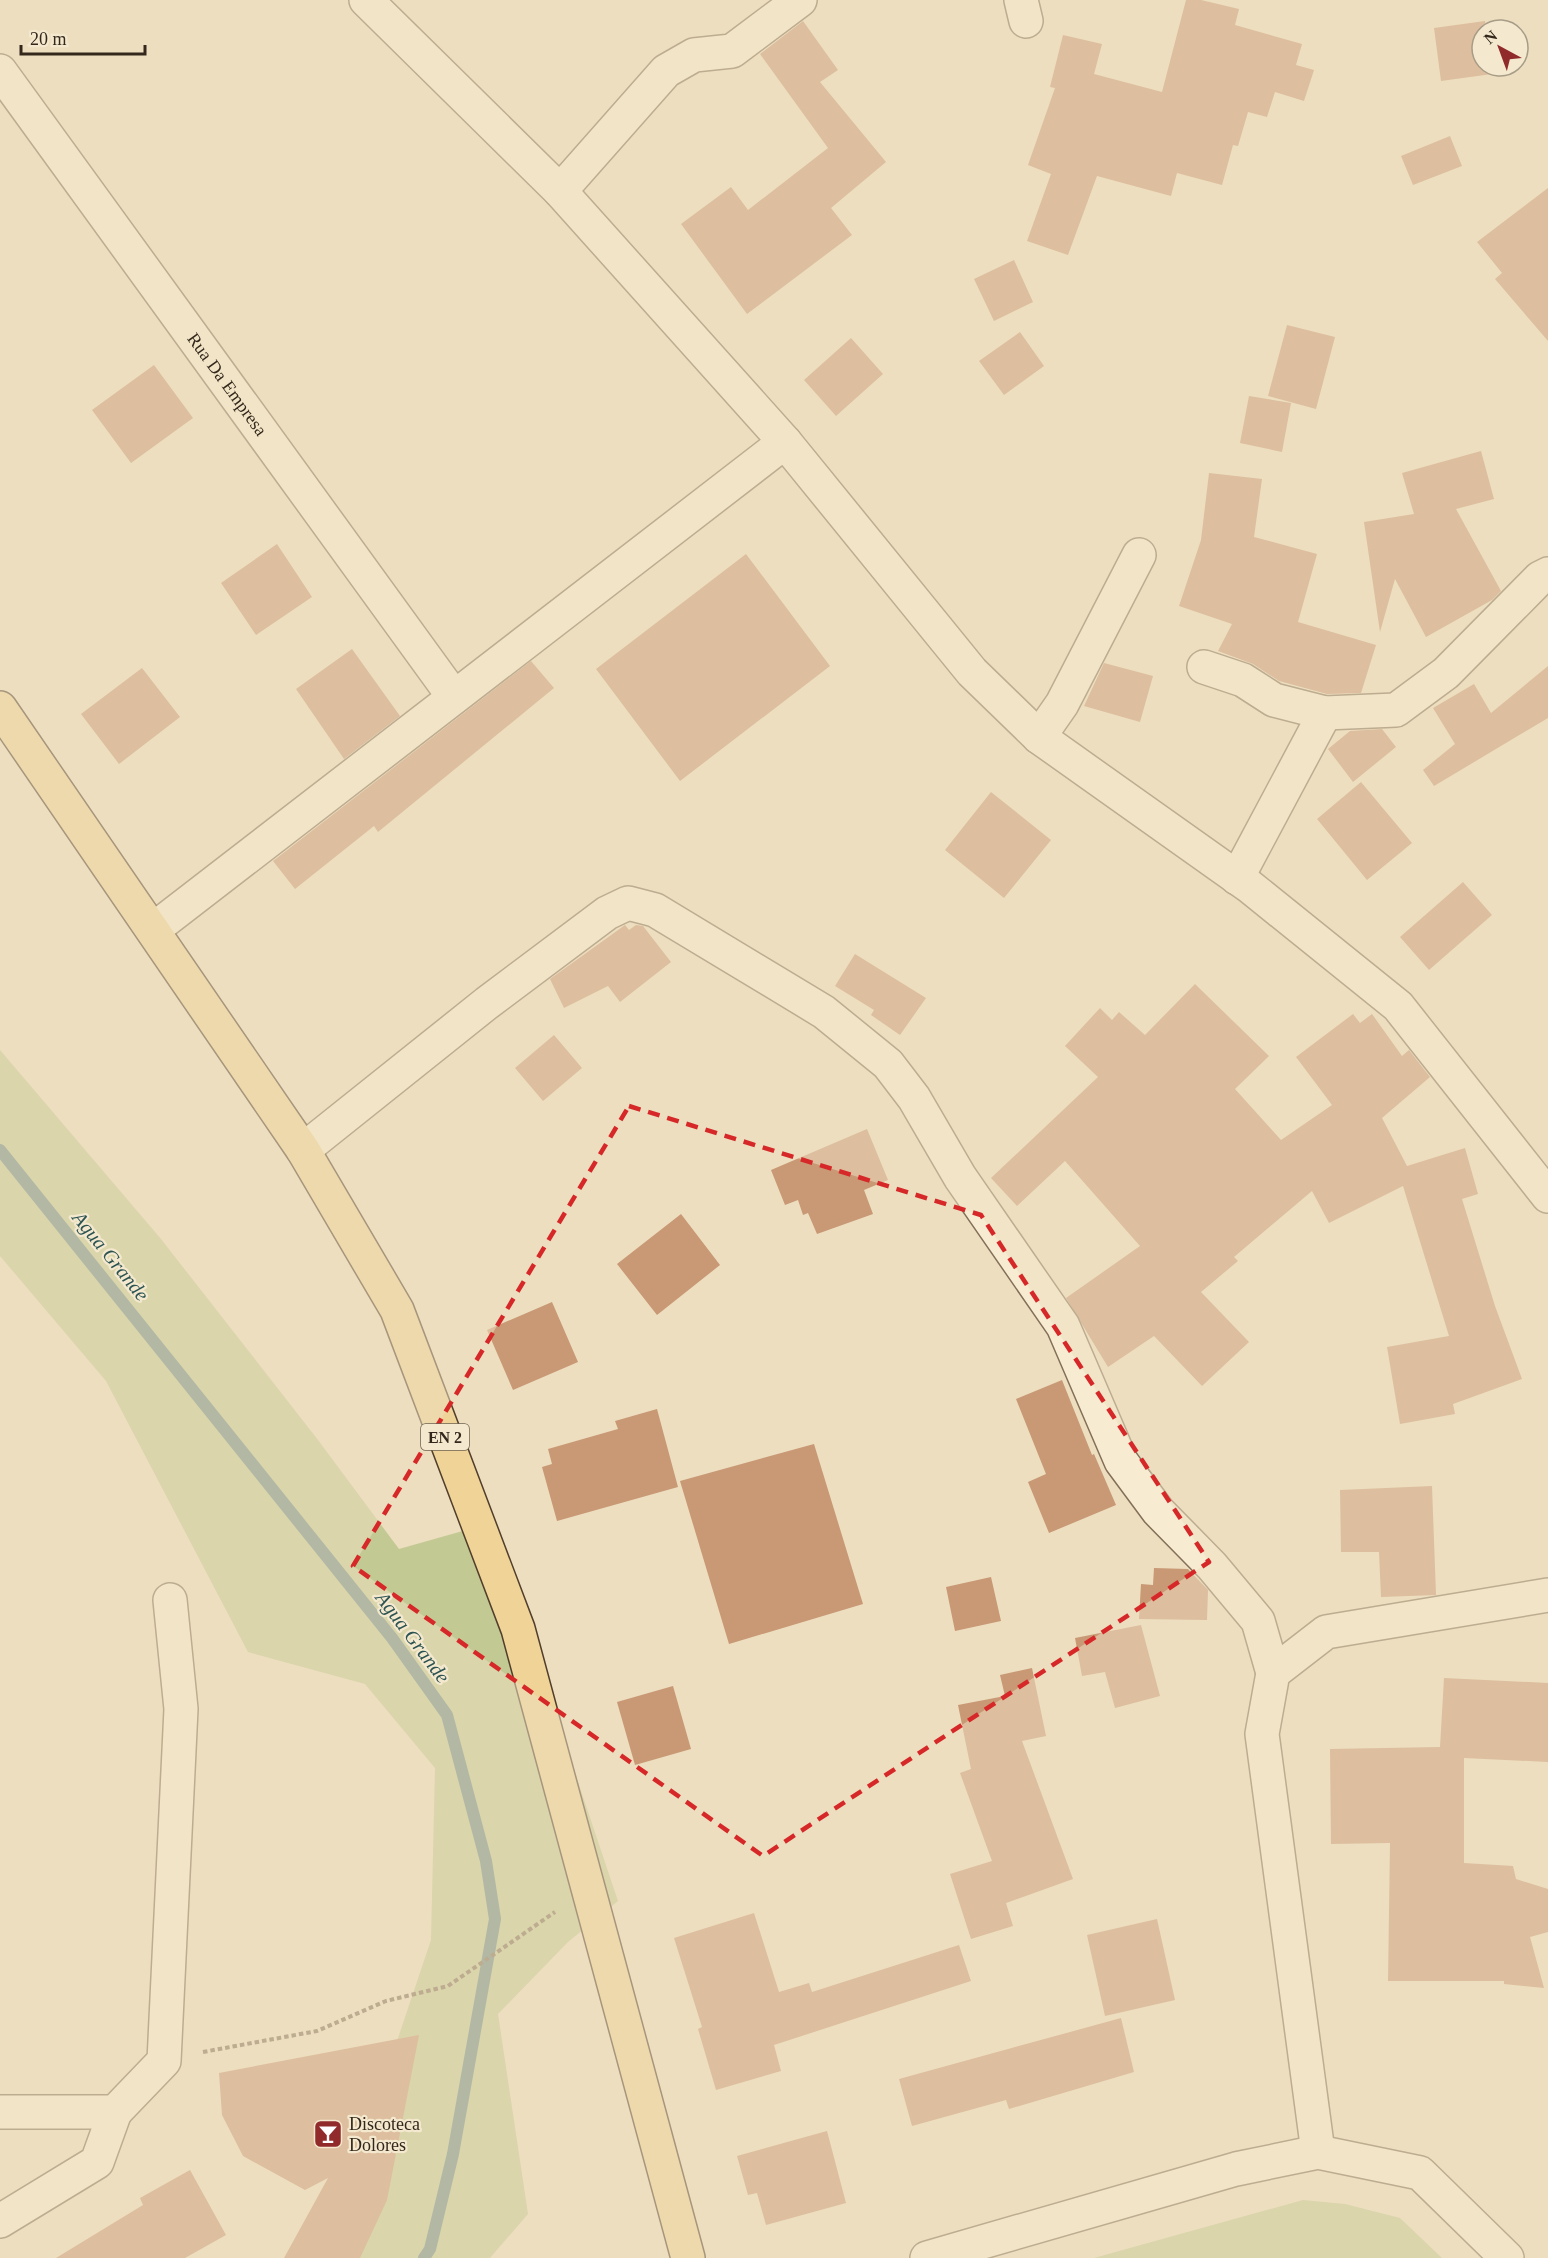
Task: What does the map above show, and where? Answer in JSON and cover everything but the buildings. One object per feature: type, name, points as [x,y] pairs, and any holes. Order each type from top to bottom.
[{"type":"main road","name":"EN 2","points":[[0,708],[154,929],[303,1150],[397,1310],[518,1629],[688,2258]]},
{"type":"street","points":[[366,0],[560,191],[785,442],[972,672],[1038,736],[1237,878],[1398,1006],[1548,1196]]},
{"type":"street","points":[[560,191],[666,71],[694,55],[732,51],[800,0]]},
{"type":"street","name":"Rua Da Empresa","points":[[0,70],[454,697]]},
{"type":"street","points":[[154,929],[785,442]]},
{"type":"street","points":[[1038,736],[1062,704],[1139,555]]},
{"type":"street","points":[[1204,666],[1243,680],[1274,700],[1325,713],[1396,710],[1446,673],[1540,578],[1548,574]]},
{"type":"street","points":[[1237,878],[1325,713]]},
{"type":"street","points":[[303,1150],[487,1003],[607,913],[627,903],[655,910],[824,1012],[888,1064],[914,1098],[960,1177],[1063,1326],[1121,1461],[1158,1511],[1212,1566],[1258,1621],[1273,1673],[1262,1734],[1318,2152]]},
{"type":"street","points":[[1273,1673],[1326,1632],[1548,1595]]},
{"type":"street","points":[[0,2221],[97,2162],[115,2112],[164,2061],[181,1709],[170,1600]]},
{"type":"street","points":[[0,2112],[115,2112]]},
{"type":"street","points":[[927,2258],[1236,2169],[1318,2152],[1420,2174],[1507,2258]]},
{"type":"path","points":[[164,2061],[243,2043],[317,2031],[386,2001],[448,1986],[540,1921]]},
{"type":"highlighted area","points":[[629,1106],[981,1215],[1209,1562],[763,1856],[353,1566]]},
{"type":"green space","points":[[0,1050],[161,1239],[318,1440],[399,1549],[491,1523],[618,1901],[568,1942],[498,2014],[528,2214],[490,2258],[324,2258],[431,1940],[435,1768],[365,1684],[248,1652],[106,1381],[0,1256]]},
{"type":"green space","points":[[1303,2200],[1345,2204],[1400,2218],[1442,2258],[1094,2258]]},
{"type":"waterway","name":"Agua Grande","points":[[0,1150],[392,1638],[447,1715],[486,1861],[495,1919],[453,2154],[430,2249],[424,2258]]},
{"type":"place","name":"Discoteca Dolores","points":[[328,2134]]}]
